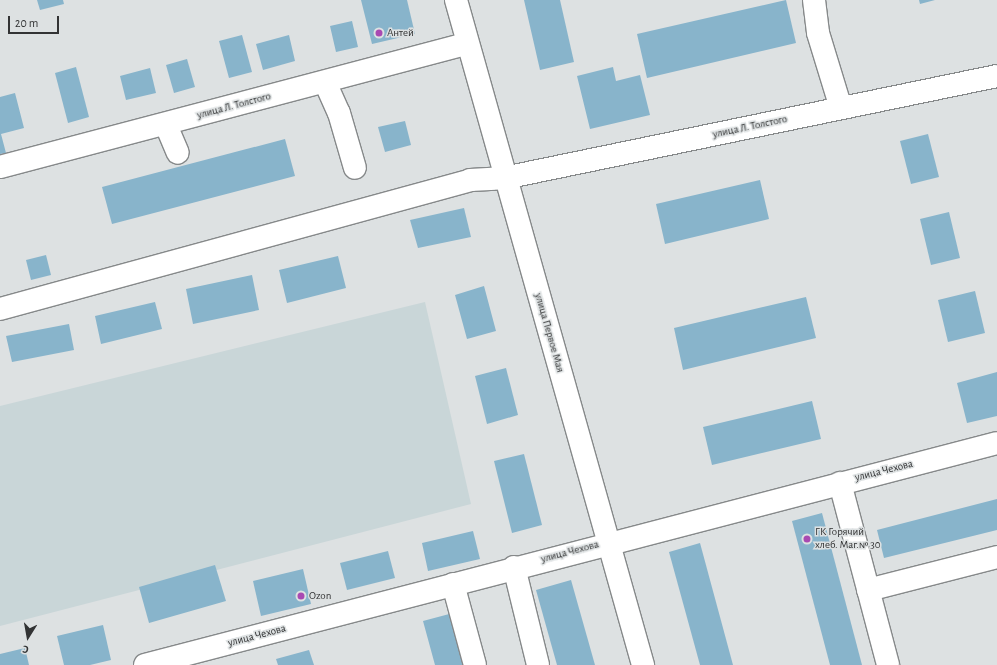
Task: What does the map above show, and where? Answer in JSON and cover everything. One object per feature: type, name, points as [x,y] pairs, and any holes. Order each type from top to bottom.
[{"type":"street","name":"улица Первое Мая","points":[[456,0],[504,178],[610,541],[643,665]]},
{"type":"street","points":[[814,0],[818,33],[841,108]]},
{"type":"street","name":"улица Л. Толстого","points":[[0,168],[467,44]]},
{"type":"street","name":"улица Л. Толстого","points":[[0,309],[470,180],[504,178],[997,76]]},
{"type":"street","points":[[325,82],[339,113],[355,168]]},
{"type":"street","points":[[166,124],[178,153]]},
{"type":"street","name":"улица Чехова","points":[[145,665],[610,541],[997,442]]},
{"type":"street","points":[[840,483],[888,665]]},
{"type":"street","points":[[868,590],[997,557]]},
{"type":"street","points":[[514,567],[538,665]]},
{"type":"street","points":[[453,584],[475,665]]},
{"type":"shaded area","points":[[425,302],[471,504],[0,626],[0,406]]},
{"type":"building","points":[[37,0],[63,0],[64,4],[40,10]]},
{"type":"building","points":[[361,0],[407,0],[415,34],[372,44]]},
{"type":"building","points":[[524,0],[560,0],[574,62],[540,70]]},
{"type":"building","points":[[786,0],[796,43],[647,78],[637,34]]},
{"type":"building","points":[[919,0],[935,0],[920,4]]},
{"type":"building","points":[[352,21],[358,47],[336,52],[330,26]]},
{"type":"building","points":[[242,35],[252,72],[229,78],[219,41]]},
{"type":"building","points":[[289,35],[295,61],[263,70],[256,44]]},
{"type":"building","points":[[187,59],[195,87],[174,93],[166,65]]},
{"type":"building","points":[[76,67],[89,117],[68,123],[55,73]]},
{"type":"building","points":[[613,67],[616,81],[640,75],[650,115],[590,129],[577,76]]},
{"type":"building","points":[[150,68],[156,93],[126,100],[120,76]]},
{"type":"building","points":[[15,93],[24,128],[1,134],[6,153],[0,154],[0,97]]},
{"type":"building","points":[[405,121],[411,145],[385,152],[378,127]]},
{"type":"building","points":[[928,134],[939,177],[911,184],[900,141]]},
{"type":"building","points":[[285,139],[295,176],[112,224],[102,187]]},
{"type":"building","points":[[760,180],[769,219],[665,244],[656,204]]},
{"type":"building","points":[[464,208],[471,237],[418,248],[410,220]]},
{"type":"building","points":[[949,212],[960,258],[931,265],[920,219]]},
{"type":"building","points":[[46,255],[51,275],[31,280],[26,260]]},
{"type":"building","points":[[338,256],[346,288],[287,303],[279,270]]},
{"type":"building","points":[[252,275],[259,310],[193,324],[186,289]]},
{"type":"building","points":[[484,286],[496,331],[467,339],[455,295]]},
{"type":"building","points":[[975,291],[985,333],[948,342],[938,300]]},
{"type":"building","points":[[806,297],[816,338],[683,370],[674,328]]},
{"type":"building","points":[[155,302],[162,329],[101,344],[95,316]]},
{"type":"building","points":[[69,324],[74,350],[12,362],[6,336]]},
{"type":"building","points":[[506,368],[518,415],[487,424],[475,376]]},
{"type":"building","points":[[997,372],[997,416],[967,423],[957,383]]},
{"type":"building","points":[[812,401],[821,439],[712,465],[703,427]]},
{"type":"building","points":[[524,454],[542,525],[512,533],[494,461]]},
{"type":"building","points":[[997,499],[997,530],[884,558],[877,530]]},
{"type":"building","points":[[822,513],[862,665],[830,665],[792,521]]},
{"type":"building","points":[[473,531],[480,559],[428,571],[422,543]]},
{"type":"building","points":[[700,543],[733,665],[700,665],[669,552]]},
{"type":"building","points":[[388,551],[395,578],[347,590],[340,563]]},
{"type":"building","points":[[215,565],[226,601],[149,623],[139,587]]},
{"type":"building","points":[[303,569],[311,604],[261,616],[253,581]]},
{"type":"building","points":[[571,580],[595,665],[557,665],[536,590]]},
{"type":"building","points":[[453,613],[467,665],[435,665],[423,621]]},
{"type":"building","points":[[103,625],[111,660],[90,665],[64,665],[57,636]]},
{"type":"building","points":[[25,648],[29,665],[0,665],[0,654]]},
{"type":"building","points":[[309,650],[314,665],[278,665],[276,659]]},
{"type":"place","name":"Антей","points":[[379,33]]},
{"type":"place","name":"ГК Горячий хлеб. Маг.№ 30","points":[[807,539]]},
{"type":"place","name":"Ozon","points":[[301,596]]}]
